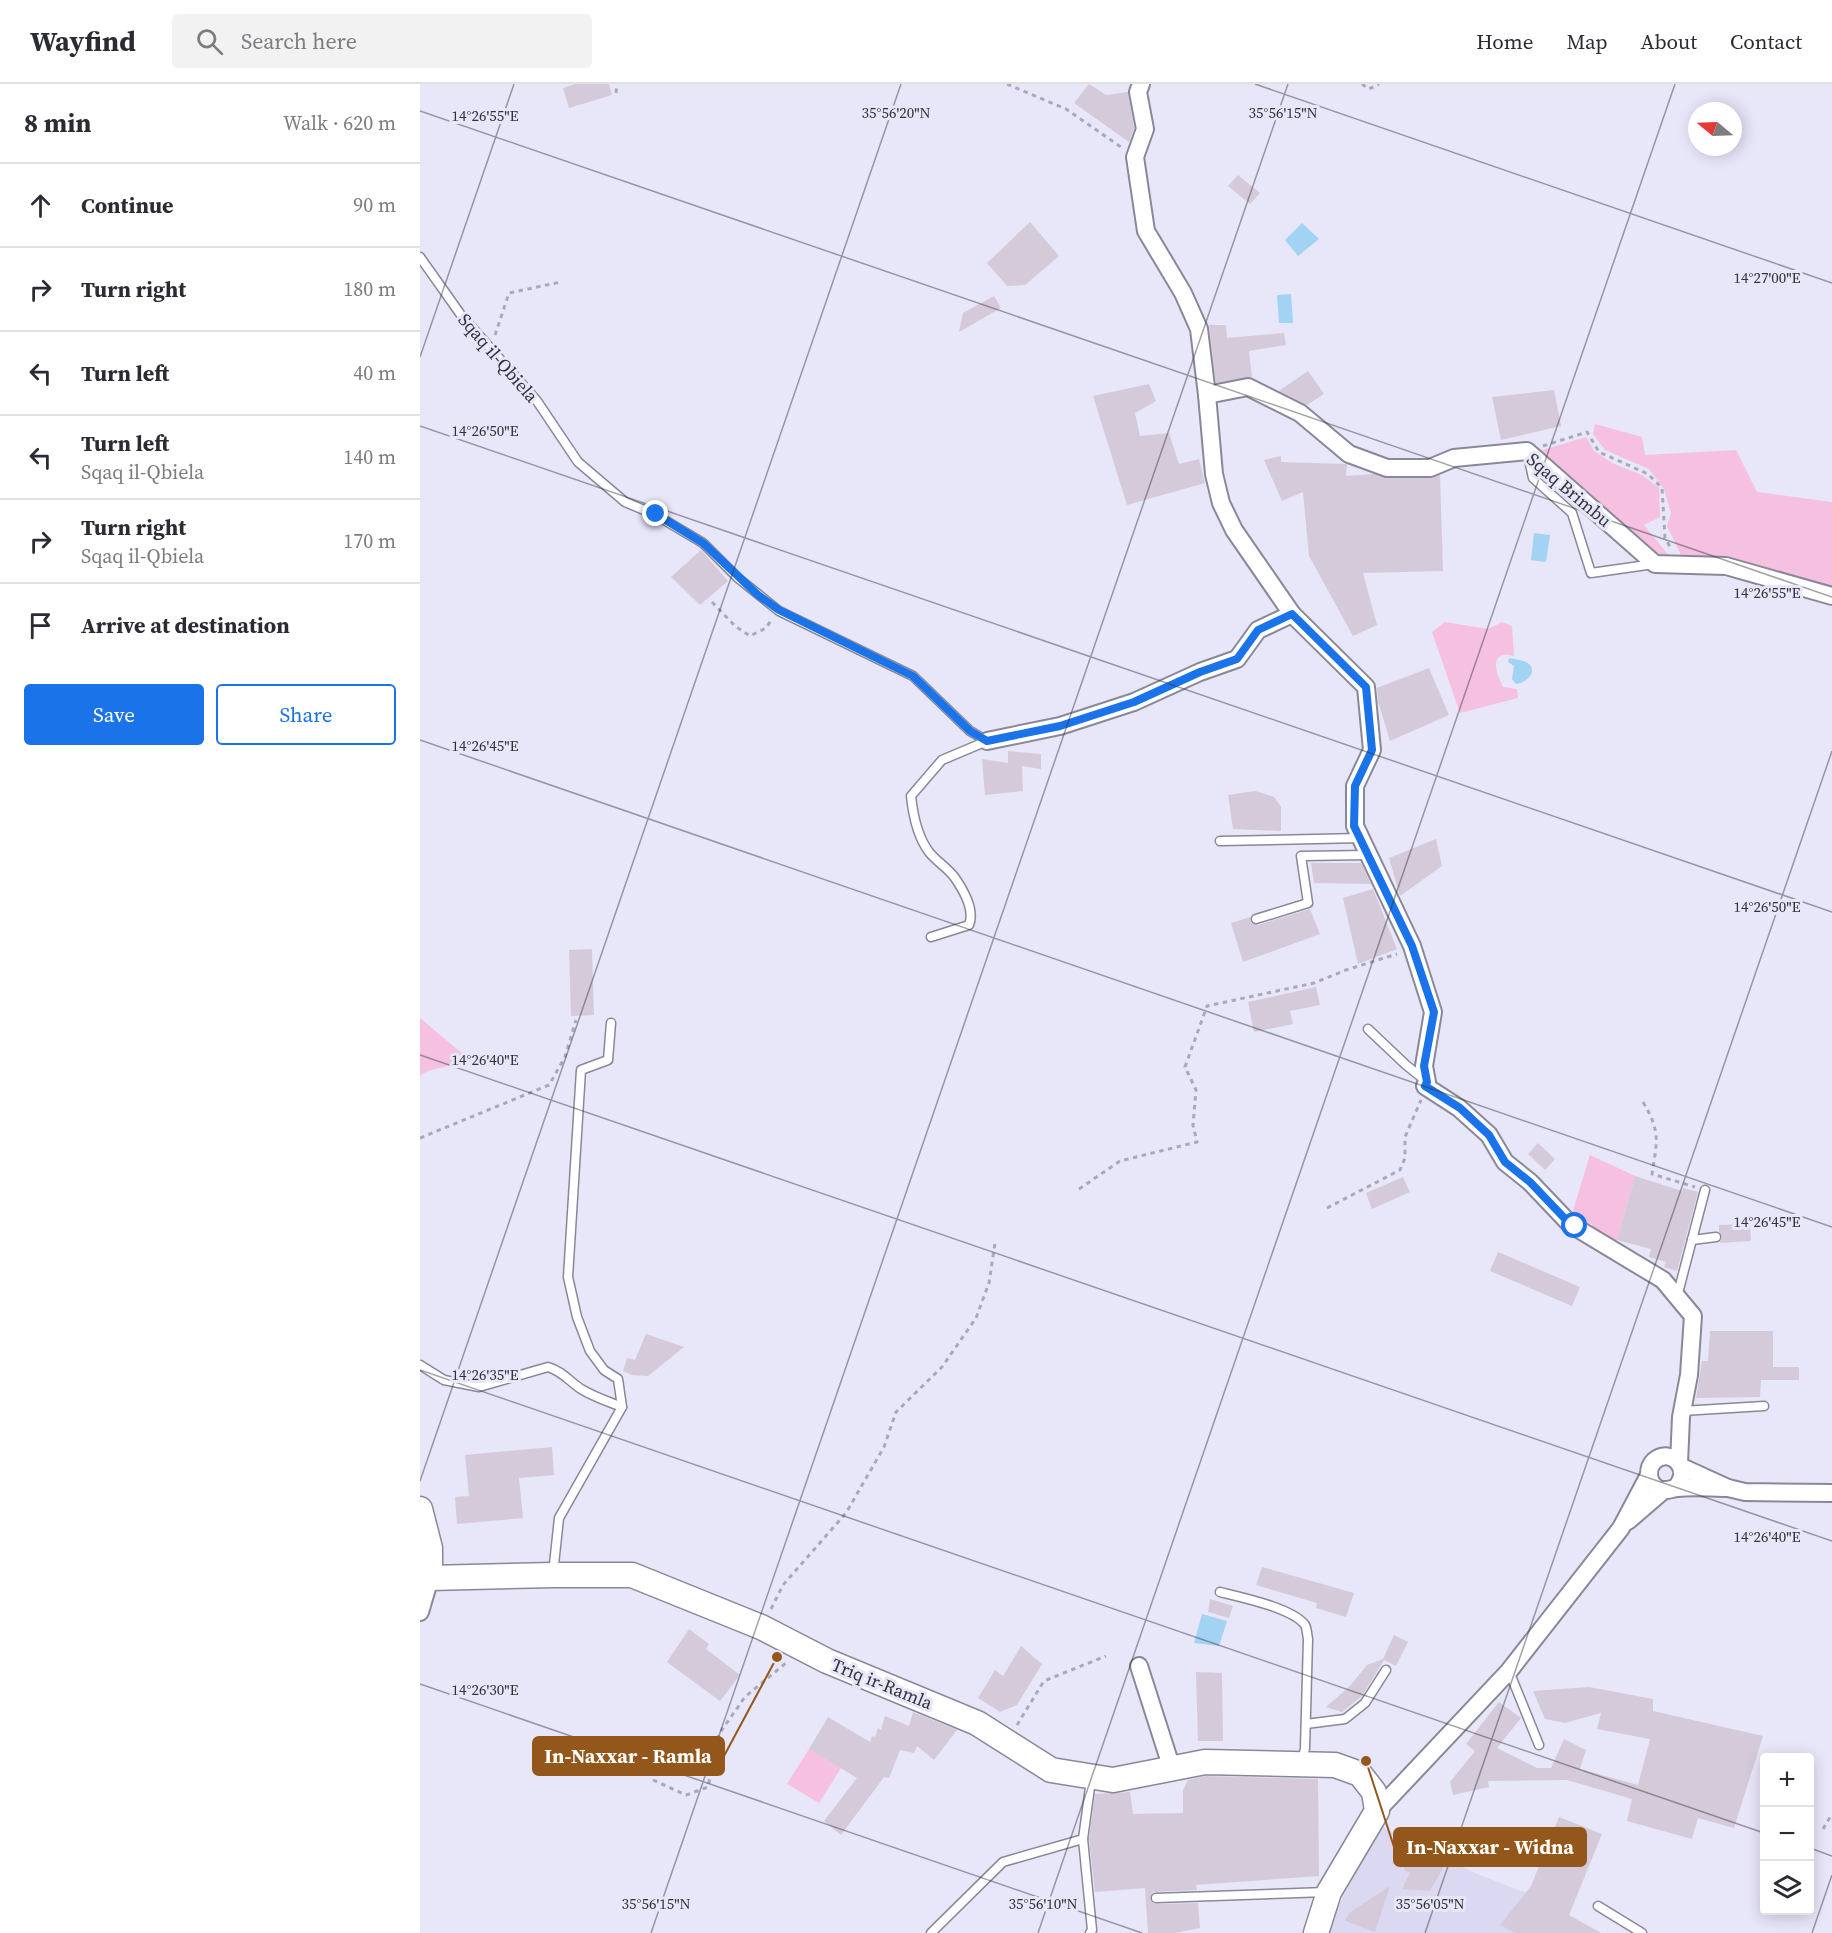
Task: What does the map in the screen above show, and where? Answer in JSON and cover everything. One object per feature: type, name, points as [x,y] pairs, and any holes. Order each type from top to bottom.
[{"type":"main road","points":[[420,1509],[430,1548],[425,1580]]},
{"type":"main road","name":"Triq ir-Ramla","points":[[425,1580],[553,1575],[632,1575],[761,1627],[803,1650],[977,1723],[1052,1770],[1113,1780],[1205,1762],[1335,1765],[1360,1774],[1374,1792],[1377,1811]]},
{"type":"main road","points":[[1316,1933],[1329,1892],[1377,1811]]},
{"type":"street","points":[[1142,84],[1138,92],[1145,129],[1135,157],[1146,231],[1184,293],[1198,329],[1214,474],[1221,503],[1234,530],[1292,614],[1366,687],[1372,750],[1355,786],[1354,826],[1412,946],[1434,1012],[1424,1066],[1426,1084],[1460,1108],[1489,1135],[1505,1162],[1530,1182],[1570,1224],[1663,1280],[1693,1316],[1689,1375],[1682,1414],[1680,1465],[1682,1479],[1621,1528]]},
{"type":"street","name":"Sqaq Brimbu","points":[[1207,395],[1248,387],[1300,413],[1349,454],[1387,468],[1430,468],[1454,458],[1527,451],[1655,564]]},
{"type":"street","points":[[1655,564],[1726,566],[1832,596]]},
{"type":"street","points":[[987,741],[1060,726],[1134,702],[1200,672],[1237,659],[1258,630],[1292,614]]},
{"type":"street","points":[[1377,1811],[1509,1671],[1621,1528],[1649,1475],[1651,1464],[1659,1458],[1682,1414]]},
{"type":"street","points":[[1659,1458],[1670,1457],[1680,1465],[1728,1488],[1745,1492],[1832,1493]]},
{"type":"street","points":[[1649,1475],[1653,1485],[1669,1489],[1728,1488]]},
{"type":"street","points":[[420,1612],[425,1580]]},
{"type":"street","points":[[1140,1666],[1172,1768]]},
{"type":"lane","name":"Sqaq il-Qbiela","points":[[420,257],[461,315],[537,401],[578,462],[625,502],[656,514],[703,543],[758,595],[779,610],[913,676],[970,731],[987,741]]},
{"type":"lane","points":[[1527,451],[1533,478],[1572,513],[1591,573],[1655,564]]},
{"type":"lane","points":[[931,937],[969,925],[972,911],[955,878],[928,851],[914,822],[911,796],[942,760],[987,741]]},
{"type":"lane","points":[[1220,841],[1360,838]]},
{"type":"lane","points":[[1256,919],[1308,903],[1301,856],[1369,855]]},
{"type":"lane","points":[[553,1575],[559,1518],[622,1407],[618,1379],[603,1370],[590,1351],[577,1317],[568,1277],[581,1070],[608,1060],[611,1023]]},
{"type":"lane","points":[[1368,1029],[1426,1084]]},
{"type":"lane","points":[[1677,1297],[1705,1190]]},
{"type":"lane","points":[[1692,1240],[1716,1237]]},
{"type":"lane","points":[[420,1365],[444,1380],[479,1387],[548,1367],[558,1370],[594,1397],[622,1407]]},
{"type":"lane","points":[[1682,1414],[1764,1406]]},
{"type":"lane","points":[[1220,1592],[1255,1600],[1298,1617],[1306,1626],[1308,1639],[1306,1724],[1302,1764]]},
{"type":"lane","points":[[1306,1724],[1345,1719],[1365,1703],[1386,1670]]},
{"type":"lane","points":[[1509,1671],[1539,1745]]},
{"type":"lane","points":[[1090,1933],[1092,1930],[1083,1839],[1092,1776]]},
{"type":"lane","points":[[931,1933],[1003,1862],[1083,1839]]},
{"type":"lane","points":[[1156,1898],[1329,1892]]},
{"type":"lane","points":[[1598,1906],[1642,1933]]},
{"type":"path","points":[[616,93],[617,84]]},
{"type":"path","points":[[1007,84],[1066,109],[1135,157]]},
{"type":"path","points":[[1362,84],[1370,89],[1378,84]]},
{"type":"path","points":[[491,348],[509,293],[561,282]]},
{"type":"path","points":[[1527,451],[1587,432],[1599,452],[1648,474],[1662,489],[1665,538],[1680,566]]},
{"type":"path","points":[[712,602],[735,626],[750,636],[766,628],[779,610]]},
{"type":"path","points":[[1079,1189],[1120,1161],[1197,1142],[1193,1125],[1196,1090],[1185,1067],[1207,1006],[1314,983],[1346,970],[1399,954],[1412,946]]},
{"type":"path","points":[[420,1138],[549,1085],[565,1057],[576,1020]]},
{"type":"path","points":[[1327,1208],[1400,1170],[1405,1158],[1405,1137],[1426,1084]]},
{"type":"path","points":[[1643,1102],[1655,1121],[1657,1143],[1652,1174],[1695,1187]]},
{"type":"path","points":[[761,1627],[783,1586],[846,1513],[884,1447],[896,1412],[942,1367],[976,1318],[989,1283],[995,1243]]},
{"type":"path","points":[[653,1780],[686,1795],[708,1787],[719,1734],[745,1697],[803,1650]]},
{"type":"path","points":[[1006,1742],[1044,1682],[1106,1656]]},
{"type":"path","points":[[1823,1829],[1832,1814]]},
{"type":"shaded area","points":[[1595,424],[1642,437],[1645,455],[1736,450],[1757,492],[1832,502],[1832,587],[1726,560],[1682,557],[1667,526],[1671,513],[1664,489],[1649,469],[1605,450],[1593,434]]},
{"type":"shaded area","points":[[1586,437],[1594,451],[1612,463],[1642,475],[1659,488],[1660,517],[1644,525],[1670,557],[1665,559],[1635,540],[1536,452]]},
{"type":"shaded area","points":[[1445,622],[1488,629],[1502,622],[1512,626],[1514,656],[1500,656],[1496,664],[1503,687],[1517,689],[1518,698],[1460,713],[1432,632]]},
{"type":"shaded area","points":[[420,1018],[464,1055],[453,1064],[431,1070],[420,1076]]},
{"type":"shaded area","points":[[1590,1155],[1635,1176],[1617,1240],[1613,1246],[1593,1232],[1592,1224],[1582,1223],[1572,1214]]},
{"type":"shaded area","points":[[809,1749],[841,1768],[819,1803],[787,1784]]},
{"type":"shaded area","points":[[1380,1826],[1475,1873],[1526,1893],[1601,1933],[1328,1933],[1338,1907]]},
{"type":"water","points":[[1302,223],[1319,239],[1298,256],[1285,240]]},
{"type":"water","points":[[1291,294],[1293,323],[1279,323],[1277,295]]},
{"type":"water","points":[[1534,533],[1550,535],[1546,562],[1531,560]]},
{"type":"water","points":[[1509,658],[1522,661],[1531,667],[1531,674],[1523,682],[1516,684],[1512,679],[1514,666],[1508,662]]},
{"type":"water","points":[[1202,1614],[1227,1621],[1219,1646],[1194,1643]]},
{"type":"building","points":[[575,84],[609,84],[612,95],[569,108],[563,88]]},
{"type":"building","points":[[1089,84],[1106,95],[1128,92],[1134,128],[1129,142],[1074,103]]},
{"type":"building","points":[[1238,175],[1260,193],[1250,204],[1228,186]]},
{"type":"building","points":[[1030,222],[1059,256],[1025,285],[1007,286],[987,263]]},
{"type":"building","points":[[994,296],[1001,308],[959,332],[963,313]]},
{"type":"building","points":[[1209,325],[1226,325],[1227,338],[1284,333],[1286,345],[1249,351],[1252,377],[1216,383]]},
{"type":"building","points":[[1308,371],[1324,394],[1307,405],[1279,391]]},
{"type":"building","points":[[1149,384],[1156,401],[1135,413],[1140,436],[1169,433],[1179,464],[1199,459],[1205,483],[1127,505],[1093,396]]},
{"type":"building","points":[[1554,390],[1561,426],[1501,440],[1492,397]]},
{"type":"building","points":[[1281,456],[1281,462],[1347,464],[1346,476],[1374,474],[1387,478],[1430,478],[1440,475],[1443,571],[1363,573],[1377,625],[1353,636],[1309,556],[1303,492],[1282,501],[1264,460]]},
{"type":"building","points":[[701,550],[728,581],[700,605],[671,577]]},
{"type":"building","points":[[1429,668],[1449,715],[1390,741],[1378,701],[1377,688]]},
{"type":"building","points":[[1008,751],[1041,754],[1041,769],[1022,766],[1023,791],[985,795],[982,759],[1008,763]]},
{"type":"building","points":[[1255,791],[1274,797],[1281,807],[1281,831],[1233,829],[1228,795]]},
{"type":"building","points":[[1436,839],[1442,866],[1400,896],[1389,858]]},
{"type":"building","points":[[1311,863],[1361,863],[1371,884],[1314,883]]},
{"type":"building","points":[[1373,889],[1397,949],[1358,964],[1343,898]]},
{"type":"building","points":[[1310,909],[1320,934],[1243,962],[1231,923],[1250,917],[1251,923],[1258,925]]},
{"type":"building","points":[[592,949],[594,1015],[571,1016],[569,950]]},
{"type":"building","points":[[1316,987],[1320,1005],[1290,1011],[1293,1024],[1254,1032],[1248,1002]]},
{"type":"building","points":[[1538,1143],[1555,1159],[1545,1170],[1528,1154]]},
{"type":"building","points":[[1635,1176],[1682,1191],[1683,1188],[1698,1192],[1677,1271],[1664,1267],[1666,1262],[1649,1257],[1651,1249],[1617,1240]]},
{"type":"building","points":[[1403,1177],[1410,1192],[1372,1209],[1366,1193]]},
{"type":"building","points":[[1750,1224],[1751,1241],[1720,1243],[1722,1237],[1719,1225]]},
{"type":"building","points":[[1498,1252],[1580,1287],[1572,1306],[1490,1271]]},
{"type":"building","points":[[1710,1331],[1773,1331],[1773,1367],[1799,1367],[1799,1380],[1761,1380],[1760,1397],[1696,1398],[1702,1361],[1708,1361]]},
{"type":"building","points":[[646,1334],[684,1347],[648,1376],[632,1375],[623,1371],[627,1358],[635,1360]]},
{"type":"building","points":[[552,1447],[554,1475],[519,1478],[523,1518],[457,1524],[455,1497],[469,1496],[465,1455]]},
{"type":"building","points":[[1262,1567],[1354,1593],[1346,1617],[1316,1608],[1317,1603],[1256,1585]]},
{"type":"building","points":[[1210,1599],[1233,1606],[1229,1618],[1208,1612]]},
{"type":"building","points":[[689,1629],[709,1644],[706,1649],[740,1675],[720,1701],[667,1662]]},
{"type":"building","points":[[1394,1635],[1408,1642],[1396,1666],[1384,1660],[1362,1696],[1342,1712],[1326,1707],[1350,1686],[1367,1665],[1383,1659]]},
{"type":"building","points":[[1021,1646],[1042,1664],[1017,1705],[1000,1712],[978,1698],[995,1670],[1003,1676]]},
{"type":"building","points":[[1196,1672],[1222,1673],[1223,1741],[1198,1741]]},
{"type":"building","points":[[1589,1687],[1653,1699],[1653,1711],[1763,1736],[1734,1828],[1698,1818],[1692,1839],[1627,1821],[1632,1799],[1567,1780],[1488,1781],[1489,1787],[1453,1795],[1450,1782],[1475,1751],[1466,1744],[1499,1702],[1521,1718],[1497,1748],[1537,1768],[1551,1768],[1564,1739],[1586,1750],[1580,1769],[1638,1785],[1650,1739],[1597,1729],[1601,1713],[1565,1723],[1545,1719],[1533,1691]]},
{"type":"building","points":[[913,1712],[957,1730],[934,1760],[917,1746],[914,1753],[900,1750],[889,1778],[884,1777],[841,1835],[824,1821],[857,1778],[809,1749],[828,1717],[870,1742],[872,1736],[875,1737],[878,1728],[881,1730],[885,1716],[909,1726]]},
{"type":"building","points":[[1206,1776],[1318,1779],[1319,1876],[1196,1885],[1197,1890],[1153,1892],[1150,1899],[1154,1904],[1198,1903],[1200,1928],[1175,1933],[1148,1933],[1145,1888],[1095,1892],[1089,1839],[1095,1794],[1130,1792],[1133,1814],[1183,1813],[1183,1790],[1188,1780]]},
{"type":"building","points":[[1559,1817],[1602,1834],[1569,1915],[1601,1933],[1516,1933],[1500,1925],[1531,1886]]},
{"type":"building","points":[[1411,1842],[1448,1859],[1430,1891],[1402,1889],[1410,1873],[1404,1870]]},
{"type":"building","points":[[1390,1886],[1375,1932],[1345,1921],[1349,1913]]},
{"type":"place","name":"In-Naxxar - Ramla","points":[[777,1657]]},
{"type":"place","name":"In-Naxxar - Widna","points":[[1366,1761]]},
{"type":"route","points":[[656,514],[703,543],[738,578],[779,610],[913,676],[970,731],[987,741],[1060,726],[1134,702],[1200,672],[1237,659],[1258,630],[1292,614],[1366,687],[1372,750],[1355,786],[1354,826],[1412,946],[1434,1012],[1424,1066],[1427,1082],[1425,1086],[1460,1108],[1489,1135],[1505,1162],[1530,1182],[1570,1224],[1575,1226]]}]
